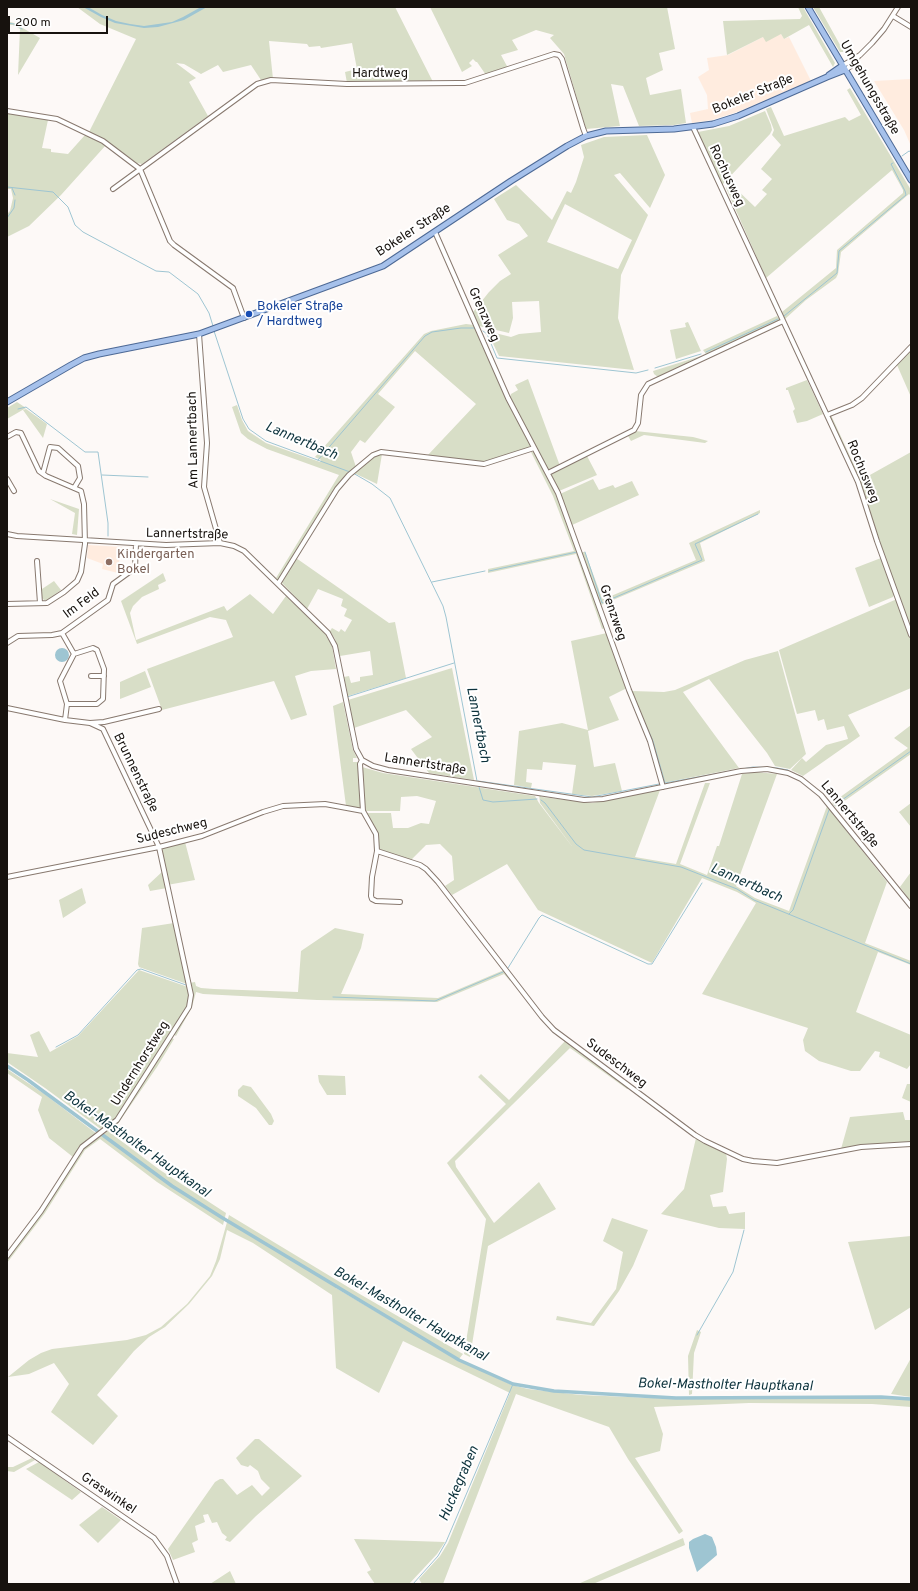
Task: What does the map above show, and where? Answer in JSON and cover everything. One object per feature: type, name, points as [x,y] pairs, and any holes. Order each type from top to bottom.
[{"type":"main road","name":"Umgehungsstraße","points":[[808,7],[911,180]]},
{"type":"main road","name":"Bokeler Straße","points":[[7,402],[84,358],[199,334],[383,266],[476,204],[567,146],[586,136],[616,130],[693,127],[713,124],[738,116],[844,68]]},
{"type":"street","points":[[844,68],[851,66],[881,33],[898,7]]},
{"type":"street","points":[[893,16],[911,27]]},
{"type":"street","name":"Hardtweg","points":[[113,189],[262,82],[270,80],[347,84],[465,83],[554,54],[559,55],[562,59],[586,136]]},
{"type":"street","points":[[7,111],[57,119],[103,141],[140,169],[170,241],[174,246],[233,288],[244,318]]},
{"type":"street","name":"Rochusweg","points":[[693,127],[858,482],[877,541],[911,635]]},
{"type":"street","name":"Grenzweg","points":[[435,232],[508,398],[558,493],[629,690],[650,741],[663,786]]},
{"type":"street","points":[[548,473],[634,430],[638,423],[641,395],[648,384],[783,321]]},
{"type":"street","name":"Am Lannertbach","points":[[199,334],[207,443],[204,487],[220,543]]},
{"type":"street","points":[[827,415],[852,405],[862,398],[911,347]]},
{"type":"street","points":[[7,438],[16,432],[20,433],[39,471],[46,476],[79,490],[82,494],[84,510],[83,561],[81,572],[77,581],[47,603],[7,604]]},
{"type":"street","points":[[43,473],[50,447],[58,448],[78,466],[80,478],[74,488]]},
{"type":"street","points":[[278,584],[337,489],[353,471],[373,454],[381,452],[484,464],[534,448]]},
{"type":"street","points":[[7,479],[14,491]]},
{"type":"street","name":"Lannertstraße","points":[[7,534],[17,536],[136,544],[166,545],[220,543],[234,546],[244,551],[327,632],[332,640],[354,743],[362,760],[373,766],[388,770],[584,800],[603,799],[663,786],[756,769],[778,770],[788,773],[801,779],[821,795],[911,906]]},
{"type":"street","name":"Im Feld","points":[[7,643],[18,636],[52,635],[62,633],[108,600],[113,584],[135,568],[136,544]]},
{"type":"street","points":[[37,561],[40,604]]},
{"type":"street","points":[[62,633],[74,654]]},
{"type":"street","points":[[65,720],[67,704],[60,681],[74,654],[96,648],[104,669],[103,699],[97,704],[67,704]]},
{"type":"street","points":[[91,676],[104,676]]},
{"type":"street","name":"Brunnenstraße","points":[[7,708],[65,720],[90,723],[104,722],[159,708]]},
{"type":"street","name":"Brunnenstraße","points":[[104,722],[103,729],[158,847]]},
{"type":"street","name":"Brunnenstraße","points":[[90,723],[103,729]]},
{"type":"street","points":[[362,760],[360,764],[363,811],[376,834],[377,851],[372,876],[371,896],[372,899],[376,901],[400,902]]},
{"type":"street","name":"Sudeschweg","points":[[7,877],[158,847],[202,836],[263,812],[283,806],[325,804],[363,811]]},
{"type":"street","name":"Undernhorstweg","points":[[7,1256],[41,1211],[82,1147],[117,1120],[189,1007],[191,995],[158,847]]},
{"type":"street","name":"Sudeschweg","points":[[377,851],[420,866],[426,870],[438,882],[542,1017],[554,1030],[705,1141],[743,1158],[753,1161],[777,1163],[862,1147],[911,1144]]},
{"type":"street","name":"Graswinkel","points":[[7,1438],[154,1538],[167,1556],[177,1584]]},
{"type":"shaded area","points":[[781,34],[784,39],[789,37],[811,81],[737,112],[712,120],[692,123],[690,113],[708,109],[707,95],[698,77],[709,70],[707,58],[728,55],[763,37]]},
{"type":"shaded area","points":[[911,79],[911,146],[904,130],[874,81]]},
{"type":"shaded area","name":"Kindergarten Bokel","points":[[88,545],[123,547],[118,565],[130,569],[130,571],[120,577],[118,573],[102,569],[103,564],[87,558]]},
{"type":"green space","points":[[77,7],[395,7],[433,82],[347,83],[345,72],[357,69],[352,43],[321,48],[320,46],[309,47],[307,44],[269,41],[273,79],[261,80],[251,65],[223,72],[218,65],[201,74],[184,64],[176,63],[196,78],[189,82],[208,116],[142,164],[137,163],[104,139],[89,132],[136,39],[100,24]]},
{"type":"green space","points":[[430,7],[667,7],[675,49],[659,53],[663,70],[646,78],[650,95],[681,89],[686,123],[674,125],[639,126],[623,86],[611,84],[620,126],[586,129],[564,54],[550,38],[554,35],[536,30],[512,40],[518,50],[501,55],[508,68],[486,75],[477,62],[473,59],[469,63],[472,66],[462,72]]},
{"type":"green space","points":[[798,7],[803,7],[835,63],[833,67],[809,25],[784,39],[781,34],[766,42],[763,37],[727,55],[723,21],[800,19],[802,16]]},
{"type":"green space","points":[[813,7],[819,7],[844,52],[840,52]]},
{"type":"green space","points":[[7,21],[14,23],[40,38],[18,75],[20,29],[13,25],[7,25]]},
{"type":"green space","points":[[850,88],[911,190],[911,196],[909,194],[841,252],[838,274],[836,278],[806,300],[785,319],[782,312],[836,268],[837,250],[903,193],[903,190],[892,170],[766,278],[726,188],[730,183],[755,207],[767,194],[762,190],[772,179],[761,169],[781,145],[772,135],[774,130],[766,109],[771,107],[784,136],[845,117],[849,121],[861,115],[847,90]]},
{"type":"green space","points":[[765,111],[771,125],[772,130],[770,134],[722,185],[698,132],[729,126]]},
{"type":"green space","points":[[7,113],[48,120],[42,148],[51,149],[51,152],[68,154],[85,135],[106,145],[61,195],[29,226],[7,237],[7,214],[10,211],[13,198],[11,189],[7,189]]},
{"type":"green space","points":[[647,135],[665,175],[650,208],[620,173],[614,175],[648,215],[621,275],[618,318],[634,370],[499,356],[487,331],[511,337],[519,334],[541,332],[539,301],[512,302],[513,318],[509,333],[479,326],[473,312],[500,281],[511,274],[498,255],[528,236],[519,224],[507,220],[494,199],[516,185],[552,220],[567,191],[571,193],[576,182],[584,157],[581,145],[604,137]],"holes":[[[565,204],[632,240],[618,269],[547,242]]]},
{"type":"green space","points":[[777,316],[780,320],[706,354],[703,350]]},
{"type":"green space","points":[[688,322],[701,351],[676,359],[670,330],[686,327],[685,323]]},
{"type":"green space","points":[[466,324],[474,325],[502,390],[531,445],[529,448],[484,462],[427,456],[476,404],[415,351],[378,394],[395,407],[365,443],[360,440],[351,452],[356,467],[343,478],[317,516],[279,580],[276,578],[339,475],[267,449],[248,439],[241,433],[232,407],[237,405],[242,420],[248,431],[266,443],[320,462],[321,460],[315,457],[424,334],[431,331]]},
{"type":"green space","points":[[911,350],[911,397],[897,365]]},
{"type":"green space","points":[[701,356],[658,377],[654,374],[653,371]]},
{"type":"green space","points":[[528,379],[560,466],[550,470],[547,469],[519,418],[510,397],[511,394],[518,390],[515,385]]},
{"type":"green space","points":[[807,380],[823,414],[807,421],[797,423],[793,411],[795,409],[786,388]]},
{"type":"green space","points":[[17,402],[26,408],[7,419],[7,408]]},
{"type":"green space","points":[[26,409],[47,424],[43,438],[23,410]]},
{"type":"green space","points":[[831,415],[861,480],[911,452],[911,688],[848,715],[860,736],[803,776],[791,770],[802,758],[806,762],[826,745],[848,739],[844,726],[827,730],[824,719],[818,721],[815,710],[797,714],[779,650],[897,599],[901,603],[871,516],[830,418]]},
{"type":"green space","points":[[635,431],[693,437],[708,441],[705,443],[644,435],[631,441],[628,436]]},
{"type":"green space","points":[[531,452],[535,452],[557,493],[606,628],[602,629],[576,554],[488,573],[488,569],[574,551],[553,496]]},
{"type":"green space","points":[[382,454],[377,484],[354,473],[374,456]]},
{"type":"green space","points":[[587,456],[597,475],[559,491],[550,476],[551,473]]},
{"type":"green space","points":[[593,479],[599,490],[613,485],[615,488],[632,481],[639,495],[572,525],[560,494]]},
{"type":"green space","points":[[50,499],[79,509],[77,535],[72,534],[75,513]]},
{"type":"green space","points":[[760,510],[760,513],[700,543],[705,561],[601,605],[582,552],[585,552],[602,598],[604,599],[696,560],[689,543]]},
{"type":"green space","points":[[296,558],[389,623],[395,622],[406,678],[348,696],[344,677],[349,676],[351,683],[360,681],[360,677],[373,675],[370,651],[340,656],[335,639],[330,631],[332,628],[339,632],[341,629],[345,632],[352,620],[344,616],[347,609],[341,606],[343,599],[318,589],[307,609],[282,583]]},
{"type":"green space","points":[[881,558],[894,595],[893,597],[869,607],[855,568]]},
{"type":"green space","points":[[163,573],[166,581],[158,585],[159,589],[142,597],[133,606],[130,613],[136,640],[224,606],[227,611],[250,594],[273,614],[286,596],[324,632],[332,646],[336,669],[311,671],[295,676],[307,715],[291,720],[274,681],[162,710],[147,669],[233,637],[226,620],[210,617],[137,644],[121,601]]},
{"type":"green space","points":[[54,581],[61,590],[47,600],[44,600],[42,598],[42,589]]},
{"type":"green space","points":[[607,633],[627,688],[609,697],[619,720],[588,731],[594,767],[615,763],[622,791],[592,796],[572,794],[576,765],[543,762],[542,770],[527,769],[526,782],[532,783],[531,788],[514,785],[519,731],[562,723],[588,730],[571,641]]},
{"type":"green space","points":[[778,651],[806,754],[790,769],[775,766],[767,753],[709,679],[683,692],[739,768],[663,783],[631,693],[632,691],[664,692],[675,690],[745,660]]},
{"type":"green space","points":[[452,668],[474,780],[429,773],[411,749],[432,737],[406,710],[354,728],[348,700]]},
{"type":"green space","points":[[145,671],[151,687],[120,699],[120,682]]},
{"type":"green space","points":[[343,702],[353,750],[357,758],[353,758],[353,762],[358,762],[359,765],[362,807],[359,809],[346,806],[333,706]]},
{"type":"green space","points":[[911,725],[911,754],[836,807],[832,803],[908,748],[894,738]]},
{"type":"green space","points":[[362,767],[383,773],[535,796],[539,803],[574,849],[540,803],[539,794],[542,797],[592,803],[660,790],[635,857],[676,864],[705,783],[710,783],[680,864],[707,875],[717,846],[719,846],[742,774],[756,772],[777,774],[736,886],[755,898],[789,911],[827,806],[887,882],[865,943],[911,961],[911,965],[878,952],[856,1012],[911,1035],[911,1064],[907,1069],[879,1057],[880,1052],[875,1051],[860,1071],[851,1071],[819,1061],[805,1051],[803,1040],[808,1028],[702,994],[756,903],[737,892],[702,878],[652,963],[538,910],[507,864],[452,895],[445,886],[454,880],[452,856],[440,844],[426,845],[411,860],[379,851],[378,841],[367,813],[391,813],[393,828],[408,828],[421,823],[429,824],[436,801],[417,796],[401,797],[400,811],[366,811],[364,804]]},
{"type":"green space","points":[[911,803],[911,827],[899,812]]},
{"type":"green space","points":[[185,842],[195,880],[167,885],[167,888],[150,891],[148,885],[164,870],[159,847]]},
{"type":"green space","points":[[911,872],[911,902],[900,887]]},
{"type":"green space","points":[[82,888],[86,903],[63,918],[59,900]]},
{"type":"green space","points":[[174,923],[187,984],[139,967],[138,964],[142,928]]},
{"type":"green space","points":[[335,928],[364,934],[361,948],[341,994],[438,998],[504,970],[511,980],[510,981],[504,974],[437,1002],[317,1000],[203,994],[196,992],[192,1007],[176,1036],[173,1034],[190,1007],[189,983],[195,982],[196,986],[201,988],[298,992],[301,951]]},
{"type":"green space","points":[[139,970],[188,987],[190,995],[188,1006],[116,1120],[102,1130],[7,1062],[7,1053],[38,1057],[30,1035],[39,1031],[50,1052],[78,1036]]},
{"type":"green space","points":[[171,1038],[174,1039],[157,1067],[115,1128],[113,1127]]},
{"type":"green space","points":[[566,1040],[629,1089],[570,1048],[455,1161],[456,1167],[494,1223],[539,1182],[556,1209],[488,1246],[470,1357],[464,1354],[486,1219],[447,1163],[506,1104],[478,1077],[481,1074],[509,1100]]},
{"type":"green space","points":[[7,1069],[43,1093],[97,1134],[73,1157],[49,1138],[38,1110],[42,1097],[7,1073]]},
{"type":"green space","points":[[318,1075],[345,1076],[346,1095],[327,1095],[319,1082]]},
{"type":"green space","points":[[907,1084],[911,1084],[911,1102],[902,1098]]},
{"type":"green space","points":[[243,1085],[251,1087],[271,1114],[274,1121],[272,1125],[269,1125],[256,1108],[238,1096],[238,1090]]},
{"type":"green space","points":[[903,1112],[905,1120],[911,1120],[911,1142],[841,1149],[850,1117]]},
{"type":"green space","points":[[108,1131],[160,1170],[226,1213],[223,1225],[157,1182],[100,1139],[85,1150],[45,1213],[7,1263],[7,1259],[42,1212],[83,1148]]},
{"type":"green space","points":[[696,1138],[726,1153],[727,1159],[723,1192],[710,1195],[713,1207],[726,1206],[729,1214],[745,1212],[745,1229],[719,1228],[661,1214],[684,1189]]},
{"type":"green space","points":[[229,1215],[463,1354],[459,1359],[337,1286],[336,1288],[458,1360],[512,1385],[528,1389],[581,1395],[677,1399],[881,1398],[911,1400],[911,1407],[872,1404],[749,1403],[654,1407],[663,1434],[660,1451],[635,1458],[683,1531],[679,1534],[628,1459],[609,1427],[516,1394],[443,1584],[422,1584],[419,1579],[440,1556],[448,1543],[510,1393],[403,1341],[379,1393],[336,1368],[332,1295],[253,1243],[227,1230],[220,1259],[212,1276],[189,1304],[165,1327],[149,1337],[134,1351],[97,1395],[118,1416],[93,1445],[51,1412],[69,1384],[54,1363],[29,1374],[8,1377],[29,1360],[52,1349],[127,1340],[146,1335],[161,1327],[187,1304],[210,1276],[216,1261]]},
{"type":"green space","points":[[612,1218],[648,1230],[633,1266],[619,1291],[594,1326],[556,1320],[557,1316],[591,1323],[616,1289],[623,1252],[603,1241]]},
{"type":"green space","points":[[911,1236],[911,1307],[875,1330],[848,1242]]},
{"type":"green space","points":[[697,1330],[701,1332],[694,1353],[692,1394],[689,1395],[688,1356]]},
{"type":"green space","points":[[911,1358],[911,1397],[891,1394]]},
{"type":"green space","points":[[255,1439],[259,1439],[302,1476],[256,1516],[230,1542],[225,1540],[227,1537],[222,1533],[217,1522],[212,1523],[208,1514],[203,1515],[205,1522],[195,1526],[198,1540],[192,1543],[195,1552],[173,1560],[168,1549],[215,1482],[223,1479],[237,1495],[252,1485],[262,1496],[270,1488],[261,1479],[258,1471],[250,1465],[248,1467],[241,1465],[236,1458]]},
{"type":"green space","points":[[32,1458],[35,1460],[14,1472],[7,1471],[7,1467],[13,1467]]},
{"type":"green space","points":[[39,1462],[81,1492],[72,1500],[26,1469]]},
{"type":"green space","points":[[102,1507],[121,1520],[98,1543],[79,1525]]},
{"type":"green space","points":[[683,1538],[685,1545],[593,1584],[578,1584]]},
{"type":"green space","points":[[354,1539],[445,1542],[437,1554],[409,1584],[375,1584],[367,1572],[371,1570]]},
{"type":"green space","points":[[230,1571],[236,1584],[210,1584]]},
{"type":"water","points":[[83,7],[88,7],[116,21],[144,26],[172,22],[201,7],[207,7],[184,20],[158,27],[144,28],[115,23]]},
{"type":"water","points":[[62,648],[67,650],[69,655],[67,660],[62,662],[57,660],[55,655],[57,650]]},
{"type":"water","points":[[705,1534],[712,1537],[717,1555],[697,1572],[689,1548],[689,1542]]},
{"type":"waterway","points":[[7,23],[14,24],[22,29]]},
{"type":"waterway","points":[[902,156],[909,151],[911,152]]},
{"type":"waterway","points":[[784,316],[837,273],[839,251],[906,195],[891,164],[893,163]]},
{"type":"waterway","name":"Lannertbach","points":[[7,187],[53,192],[68,207],[75,225],[83,232],[156,271],[169,272],[198,294],[209,313],[213,326]]},
{"type":"waterway","name":"Lannertbach","points":[[12,188],[15,195]]},
{"type":"waterway","points":[[7,218],[14,208],[15,200]]},
{"type":"waterway","points":[[706,352],[778,319]]},
{"type":"waterway","points":[[318,460],[425,336],[432,332],[461,328],[474,328]]},
{"type":"waterway","name":"Lannertbach","points":[[214,331],[243,419],[249,429],[266,441],[350,472]]},
{"type":"waterway","points":[[483,331],[487,334],[497,358],[636,373],[648,370]]},
{"type":"waterway","points":[[655,368],[701,354]]},
{"type":"waterway","points":[[18,409],[26,407],[85,452],[98,452],[108,523],[108,536]]},
{"type":"waterway","name":"Lannertbach","points":[[353,473],[372,484],[390,498],[443,606],[477,781]]},
{"type":"waterway","points":[[102,475],[148,477]]},
{"type":"waterway","points":[[585,552],[602,603],[702,560],[695,544],[758,514]]},
{"type":"waterway","points":[[489,571],[577,552]]},
{"type":"waterway","points":[[432,582],[485,571]]},
{"type":"waterway","points":[[347,697],[454,663]]},
{"type":"waterway","points":[[644,721],[653,741],[665,783],[753,767],[788,770]]},
{"type":"waterway","points":[[835,805],[911,751]]},
{"type":"waterway","points":[[478,781],[592,797],[659,784]]},
{"type":"waterway","name":"Lannertbach","points":[[479,787],[483,800],[493,802],[537,799]]},
{"type":"waterway","name":"Lannertbach","points":[[541,800],[545,803],[576,844],[584,850],[681,867],[737,889],[754,900],[911,964]]},
{"type":"waterway","points":[[789,914],[793,910],[829,810]]},
{"type":"waterway","points":[[508,968],[542,915],[648,964],[652,964],[702,883]]},
{"type":"waterway","points":[[56,1047],[78,1035],[137,970],[141,969],[186,985]]},
{"type":"waterway","points":[[333,997],[435,1001],[503,972]]},
{"type":"waterway","name":"Bokel-Mastholter Hauptkanal","points":[[7,1066],[172,1186],[221,1217],[459,1360],[513,1384],[554,1391],[676,1398],[881,1397],[911,1399]]},
{"type":"waterway","points":[[697,1335],[733,1272],[744,1230]]},
{"type":"waterway","name":"Huckegraben","points":[[413,1584],[438,1556],[446,1542],[513,1384]]},
{"type":"place","name":"Bokeler Straße / Hardtweg","points":[[249,314]]},
{"type":"place","name":"Kindergarten Bokel","points":[[109,562]]}]
